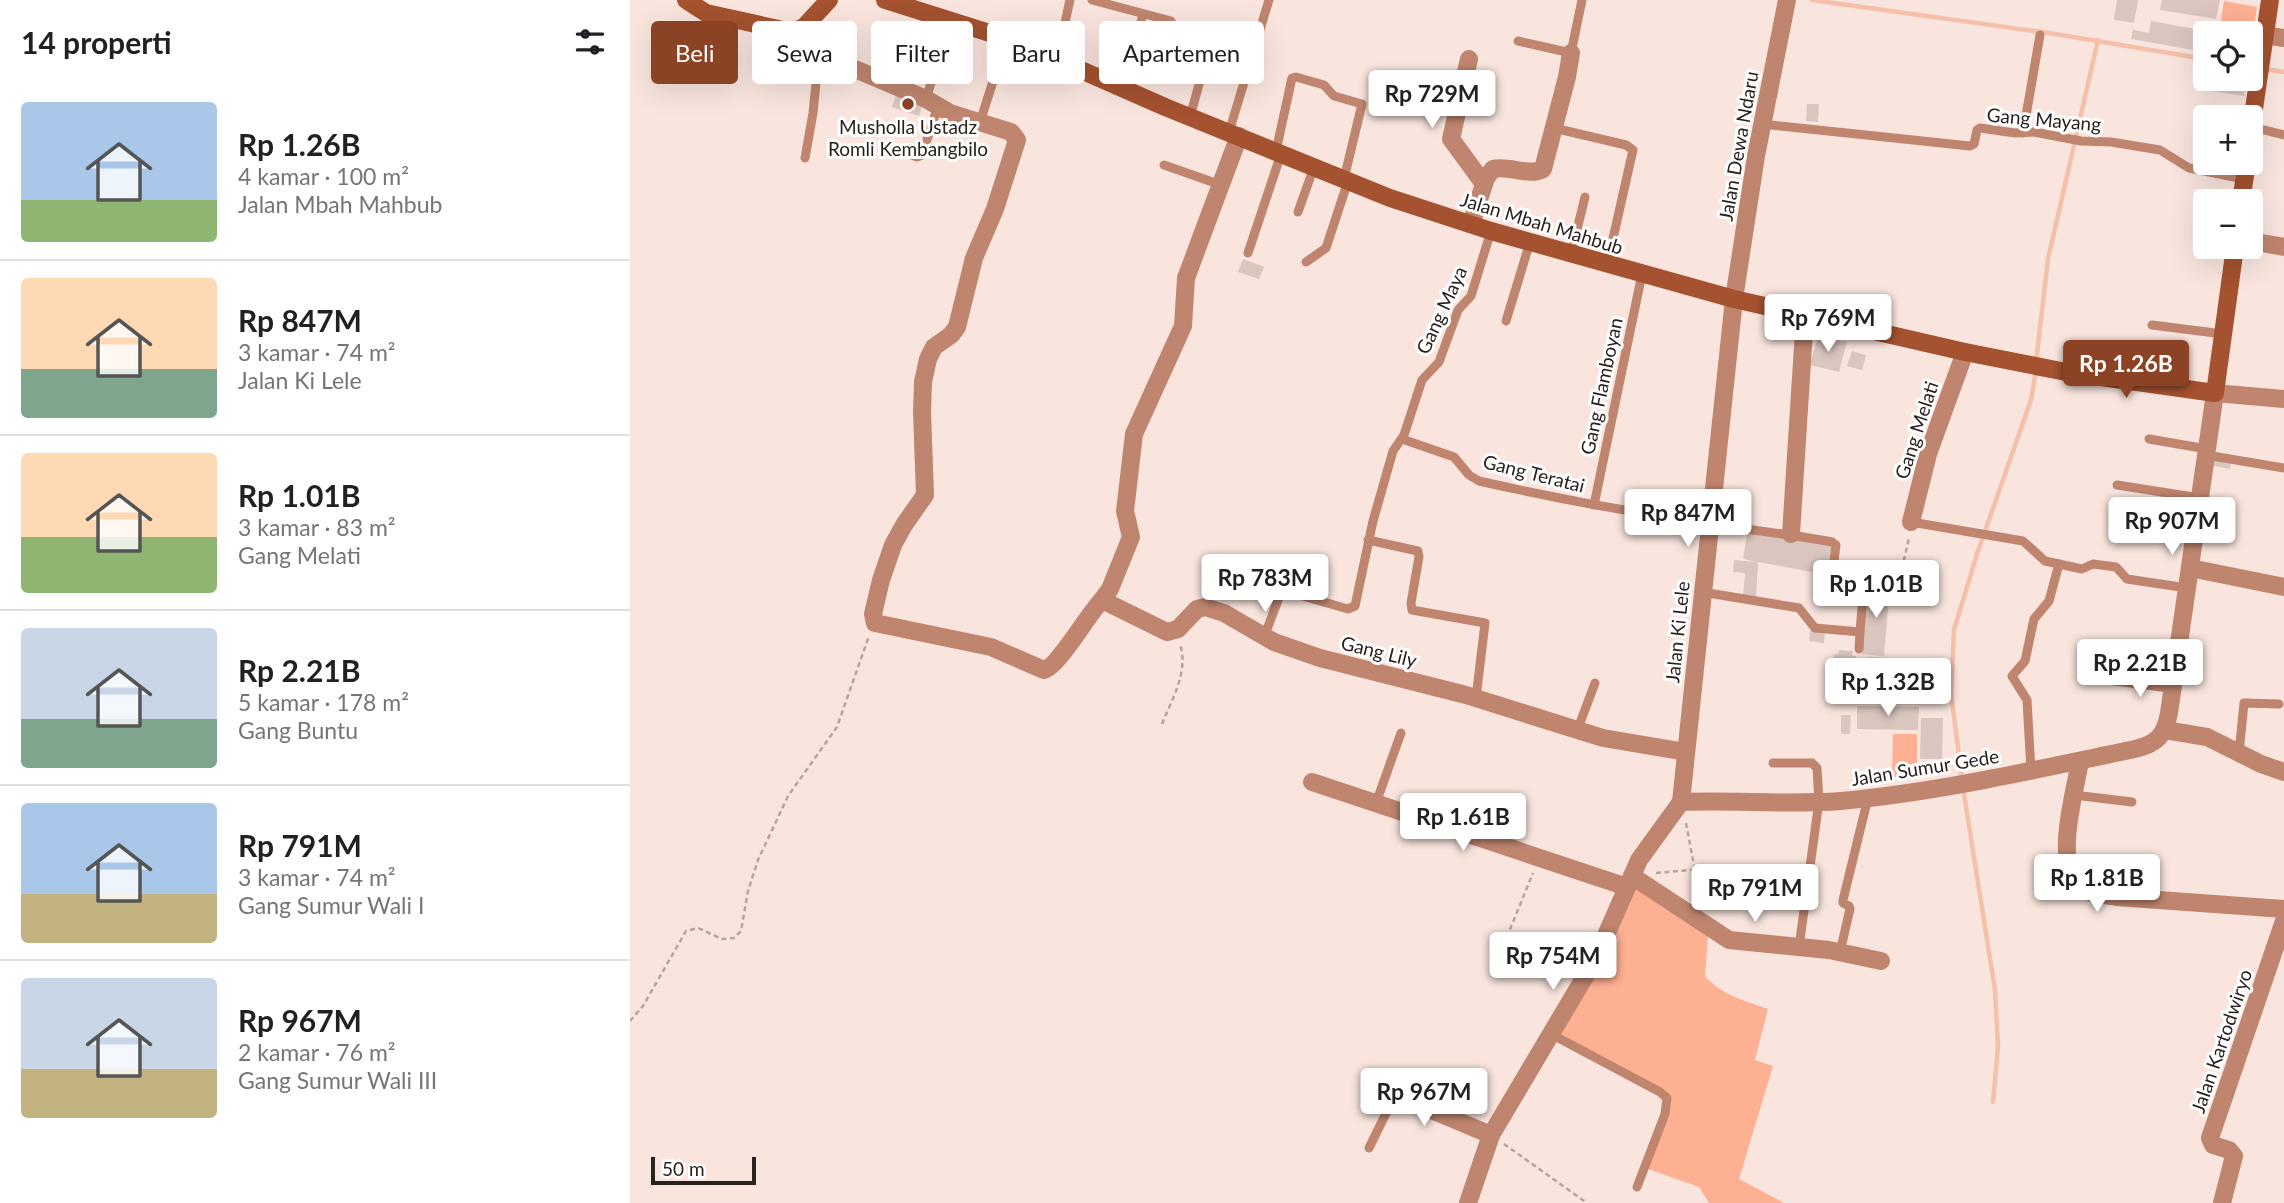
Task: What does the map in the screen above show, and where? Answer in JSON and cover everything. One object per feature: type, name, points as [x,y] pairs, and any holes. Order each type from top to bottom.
[{"type":"street","points":[[686,0],[701,11],[752,24]]},
{"type":"street","points":[[808,21],[829,0]]},
{"type":"street","name":"Jalan Mbah Mahbub","points":[[884,0],[987,32]]},
{"type":"street","name":"Jalan Dewa Ndaru","points":[[1734,299],[1762,124],[1787,0]]},
{"type":"street","points":[[2263,44],[2270,0]]},
{"type":"street","points":[[2265,35],[2284,38]]},
{"type":"street","points":[[1471,224],[1489,173],[1495,168],[1541,171],[1571,53]]},
{"type":"street","points":[[1469,59],[1451,139],[1485,184]]},
{"type":"street","points":[[857,70],[932,103],[1011,132],[1017,142],[995,209],[974,258],[957,327],[934,347],[928,359],[923,382],[922,412],[925,495],[904,525],[888,558],[873,614],[874,621],[881,625],[991,647],[1040,670],[1053,666],[1110,589],[1130,537],[1125,511],[1134,434],[1183,326],[1186,278],[1220,185],[1234,134]]},
{"type":"street","name":"Jalan Mbah Mahbub","points":[[1085,71],[1190,117],[1390,198],[1607,265],[1805,316],[2036,367],[2214,393]]},
{"type":"street","points":[[2263,243],[2284,247]]},
{"type":"street","points":[[2233,259],[2165,730],[2204,736],[2284,772]]},
{"type":"street","name":"Jalan Ki Lele","points":[[1681,802],[1734,299]]},
{"type":"street","points":[[1791,534],[1805,316]]},
{"type":"street","name":"Gang Melati","points":[[1912,522],[1928,454],[1965,352]]},
{"type":"street","points":[[2214,393],[2284,399]]},
{"type":"street","points":[[2190,568],[2284,587]]},
{"type":"street","points":[[1102,600],[1157,629],[1176,631]]},
{"type":"street","name":"Gang Lily","points":[[1176,631],[1194,612],[1205,607],[1233,617],[1281,645],[1320,658],[1476,698],[1610,740],[1686,751]]},
{"type":"street","points":[[2112,676],[2173,684]]},
{"type":"street","name":"Jalan Sumur Gede","points":[[1681,802],[1819,802],[1963,784],[2145,746],[2158,740],[2165,730]]},
{"type":"street","points":[[2080,761],[2065,855],[2070,875],[2084,889],[2099,895],[2117,897],[2284,909]]},
{"type":"street","points":[[1312,782],[1539,858],[1629,882],[1729,940],[1840,952],[1881,961]]},
{"type":"street","points":[[1468,1203],[1490,1135],[1596,958],[1643,854],[1681,802]]},
{"type":"street","name":"Jalan Kartodwiryo","points":[[2222,1203],[2234,1156],[2229,1150],[2213,1144],[2210,1138],[2284,921]]},
{"type":"street","points":[[1372,1085],[1490,1135]]},
{"type":"lane","points":[[1065,21],[1070,0]]},
{"type":"lane","points":[[1092,0],[1171,21]]},
{"type":"lane","points":[[1234,134],[1269,0]]},
{"type":"lane","points":[[1518,41],[1571,53],[1582,0]]},
{"type":"lane","points":[[1124,88],[1143,14]]},
{"type":"lane","points":[[901,152],[917,157],[922,155],[951,20]]},
{"type":"lane","points":[[2023,133],[2040,35]]},
{"type":"lane","points":[[1248,253],[1278,152],[1291,81],[1296,77],[1324,85],[1333,95],[1360,102],[1362,107],[1346,180],[1326,248],[1307,262]]},
{"type":"lane","points":[[805,158],[816,84]]},
{"type":"lane","points":[[980,122],[992,84]]},
{"type":"lane","points":[[1190,117],[1199,84]]},
{"type":"lane","name":"Gang Mayang","points":[[1762,124],[1970,146],[1974,144],[1977,130],[1980,128],[2032,132],[2160,150],[2193,168]]},
{"type":"lane","points":[[1554,128],[1626,145],[1633,150],[1607,265]]},
{"type":"lane","points":[[2263,133],[2284,135]]},
{"type":"lane","points":[[1164,165],[1220,185]]},
{"type":"lane","points":[[1298,212],[1314,167]]},
{"type":"lane","points":[[1571,254],[1585,197]]},
{"type":"lane","name":"Gang Maya","points":[[1264,636],[1282,590],[1348,609],[1353,608],[1385,474],[1394,449],[1402,439],[1422,380],[1439,362],[1459,308],[1471,294],[1491,231]]},
{"type":"lane","points":[[1506,321],[1530,242]]},
{"type":"lane","name":"Gang Flamboyan","points":[[1594,505],[1642,274]]},
{"type":"lane","points":[[2152,325],[2223,334]]},
{"type":"lane","name":"Gang Teratai","points":[[1402,439],[1454,457],[1469,475],[1479,481],[1594,505],[1791,534],[1834,543],[1836,545],[1832,577],[1864,582]]},
{"type":"lane","points":[[2149,439],[2284,468]]},
{"type":"lane","points":[[2116,485],[2200,498]]},
{"type":"lane","points":[[1912,522],[2023,541],[2042,560],[2082,569],[2093,564],[2116,567],[2128,579],[2187,588]]},
{"type":"lane","points":[[1368,540],[1413,549],[1419,553],[1412,610],[1485,623],[1476,698]]},
{"type":"lane","points":[[2031,771],[2027,700],[2012,674],[2025,661],[2034,619],[2049,601],[2059,564]]},
{"type":"lane","points":[[1859,649],[1864,582]]},
{"type":"lane","points":[[1703,592],[1797,607],[1815,628],[1860,632]]},
{"type":"lane","points":[[1577,731],[1595,683]]},
{"type":"lane","points":[[2239,753],[2244,703],[2279,704]]},
{"type":"lane","points":[[1376,803],[1401,733]]},
{"type":"lane","points":[[1773,763],[1815,765],[1819,802],[1799,947]]},
{"type":"lane","points":[[2074,795],[2132,802]]},
{"type":"lane","points":[[1840,952],[1850,909],[1843,900],[1868,797]]},
{"type":"lane","points":[[1551,1034],[1667,1098],[1667,1108],[1637,1187]]},
{"type":"lane","points":[[1369,1148],[1395,1095]]},
{"type":"path","points":[[1864,582],[1869,575],[1897,578],[1901,576],[1912,522]]},
{"type":"path","points":[[630,1021],[643,1006],[686,931],[698,928],[714,937],[728,939],[741,931],[748,891],[758,860],[788,796],[837,727],[874,621]]},
{"type":"path","points":[[1163,724],[1182,671],[1182,650],[1176,631]]},
{"type":"path","points":[[1681,802],[1695,869],[1696,897],[1693,917]]},
{"type":"path","points":[[1497,961],[1539,858]]},
{"type":"path","points":[[1629,882],[1695,869],[1746,868]]},
{"type":"path","points":[[1490,1135],[1587,1203]]},
{"type":"shaded area","points":[[2224,1],[2257,7],[2255,21],[2221,21]]},
{"type":"shaded area","points":[[1893,734],[1917,734],[1917,778],[1892,777]]},
{"type":"shaded area","points":[[1634,885],[1708,934],[1705,976],[1711,983],[1734,997],[1768,1009],[1755,1060],[1773,1066],[1739,1179],[1784,1203],[1709,1203],[1699,1187],[1648,1169],[1671,1099],[1559,1033]]},
{"type":"building","points":[[2117,0],[2138,0],[2134,23],[2114,20]]},
{"type":"building","points":[[2162,0],[2220,0],[2216,19],[2160,10]]},
{"type":"building","points":[[2151,21],[2193,29],[2193,50],[2131,39],[2133,30],[2149,33]]},
{"type":"building","points":[[2211,91],[2245,91],[2244,96]]},
{"type":"building","name":"Musholla Ustadz Romli Kembangbilo","points":[[897,92],[924,101],[919,116],[892,107]]},
{"type":"building","points":[[1807,104],[1819,104],[1818,122],[1806,121]]},
{"type":"building","points":[[1243,259],[1264,267],[1259,279],[1238,272]]},
{"type":"building","points":[[1818,335],[1847,342],[1839,372],[1810,365]]},
{"type":"building","points":[[1852,351],[1866,355],[1862,370],[1847,366]]},
{"type":"building","points":[[2210,457],[2231,461],[2230,469],[2209,465]]},
{"type":"building","points":[[1748,529],[1834,544],[1828,575],[1743,559]]},
{"type":"building","points":[[1734,560],[1758,562],[1756,598],[1743,597],[1745,573],[1733,572]]},
{"type":"building","points":[[1868,584],[1890,585],[1884,656],[1862,654]]},
{"type":"building","points":[[1810,630],[1825,631],[1824,643],[1809,641]]},
{"type":"building","points":[[1839,650],[1853,651],[1852,656],[1856,656],[1854,685],[1831,683],[1834,654],[1838,655]]},
{"type":"building","points":[[1868,657],[1888,658],[1886,682],[1866,681]]},
{"type":"building","points":[[1857,706],[1919,707],[1918,730],[1857,729]]},
{"type":"building","points":[[1841,715],[1851,715],[1850,734],[1841,734]]},
{"type":"building","points":[[1921,718],[1943,718],[1942,759],[1920,759]]},
{"type":"waterway","points":[[1812,0],[2049,33],[2193,57]]},
{"type":"waterway","points":[[2036,362],[2048,259],[2098,40]]},
{"type":"waterway","points":[[2265,69],[2284,72]]},
{"type":"waterway","points":[[1962,779],[1951,694],[1954,630],[1977,554],[2031,400],[2036,371]]},
{"type":"waterway","points":[[1963,788],[1995,990],[1998,1046],[1993,1102]]},
{"type":"place","name":"Musholla Ustadz Romli Kembangbilo","points":[[908,104]]}]
